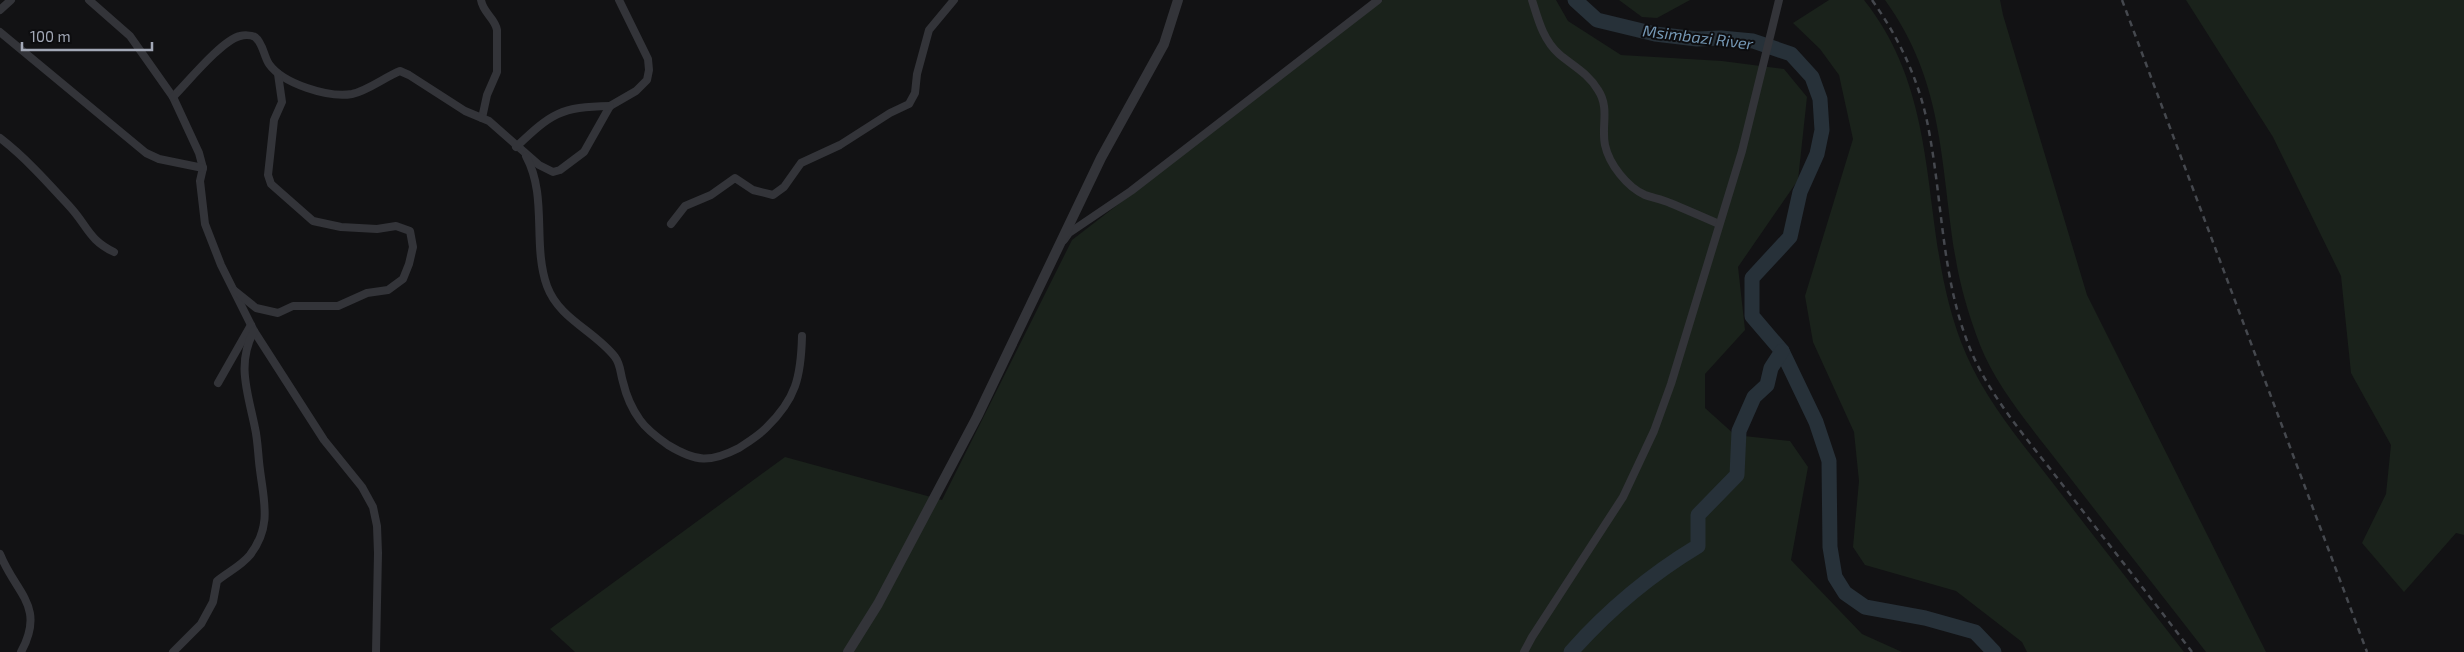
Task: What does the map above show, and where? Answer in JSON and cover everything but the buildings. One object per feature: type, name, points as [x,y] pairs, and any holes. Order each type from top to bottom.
[{"type":"street","points":[[0,10],[11,0]]},
{"type":"street","points":[[89,0],[130,36],[173,97],[196,142],[203,168],[200,181],[205,224],[221,265],[253,328],[324,440],[362,487],[373,507],[377,526],[378,552],[376,652]]},
{"type":"street","points":[[481,0],[485,13],[496,25],[497,30],[496,72],[487,95],[482,118]]},
{"type":"street","points":[[173,97],[224,45],[240,36],[255,38],[268,63],[278,74],[297,85],[351,94],[400,71],[420,80],[465,111],[482,118],[498,128],[516,147],[553,172],[560,170],[584,152],[610,106],[642,85],[649,70],[648,59],[619,0]]},
{"type":"street","points":[[670,224],[685,206],[711,195],[735,178],[766,195],[780,192],[801,162],[840,145],[909,104],[915,93],[917,74],[929,30],[954,0]]},
{"type":"street","points":[[848,652],[878,604],[967,435],[1101,158],[1164,44],[1178,0]]},
{"type":"street","points":[[1062,242],[1069,234],[1131,191],[1378,0]]},
{"type":"street","points":[[1532,0],[1539,25],[1549,42],[1558,54],[1586,74],[1600,91],[1606,107],[1605,146],[1618,171],[1630,186],[1644,194],[1720,224]]},
{"type":"street","points":[[1524,652],[1532,636],[1631,481],[1654,431],[1671,384],[1742,151],[1779,0]]},
{"type":"street","points":[[0,32],[146,153],[159,159],[203,168]]},
{"type":"street","points":[[234,290],[256,308],[278,313],[293,306],[343,304],[367,293],[388,290],[400,282],[409,264],[414,247],[410,231],[401,227],[378,229],[341,227],[310,220],[271,184],[268,175],[274,120],[282,102],[278,74]]},
{"type":"street","points":[[516,147],[538,127],[565,109],[610,106]]},
{"type":"street","points":[[0,138],[27,161],[74,211],[92,238],[100,245],[114,252]]},
{"type":"street","points":[[525,154],[536,181],[540,218],[540,257],[548,288],[557,305],[615,357],[627,394],[640,420],[659,439],[688,455],[700,459],[719,457],[747,443],[770,424],[794,393],[800,374],[802,336]]},
{"type":"street","points":[[218,383],[253,328]]},
{"type":"street","points":[[173,652],[201,624],[212,602],[217,581],[251,553],[265,521],[265,504],[256,430],[243,379],[246,350],[253,328]]},
{"type":"street","points":[[0,554],[25,598],[32,618],[27,641],[21,652]]},
{"type":"shaded area","points":[[1383,0],[1556,0],[1568,21],[1621,55],[1722,61],[1784,69],[1807,97],[1798,180],[1738,267],[1745,330],[1705,374],[1705,408],[1735,435],[1790,441],[1808,467],[1791,560],[1862,634],[1902,652],[575,652],[550,629],[785,457],[942,500],[1072,240]]},
{"type":"shaded area","points":[[1619,0],[1690,0],[1657,18],[1642,17]]},
{"type":"shaded area","points":[[1829,0],[1864,0],[1891,41],[1909,84],[1920,128],[1940,264],[1950,309],[1974,371],[1994,405],[2017,437],[2184,652],[2027,652],[2022,642],[1956,591],[1865,565],[1853,547],[1859,481],[1854,432],[1813,342],[1805,296],[1853,139],[1839,75],[1820,49],[1793,23]]},
{"type":"shaded area","points":[[1885,0],[2000,0],[2087,295],[2266,652],[2206,652],[2030,426],[1996,378],[1980,345],[1959,278],[1942,154],[1929,92],[1919,61],[1904,31]]},
{"type":"shaded area","points":[[2186,0],[2464,0],[2464,535],[2456,533],[2404,592],[2362,543],[2386,494],[2391,445],[2351,373],[2341,276],[2273,137]]},
{"type":"waterway","name":"Msimbazi River","points":[[1575,0],[1597,20],[1655,34],[1697,39],[1721,38],[1753,41],[1791,54],[1812,77],[1820,99],[1822,130],[1817,154],[1800,192],[1790,237],[1752,278],[1752,316],[1782,351],[1816,422],[1829,461],[1830,547],[1835,577],[1845,593],[1865,607],[1925,618],[1975,632],[1994,652]]},
{"type":"waterway","points":[[1571,652],[1630,594],[1698,546],[1698,515],[1737,475],[1739,431],[1754,397],[1767,385],[1771,368],[1782,351]]},
{"type":"railway","points":[[1872,0],[1891,29],[1907,60],[1924,109],[1933,155],[1948,268],[1961,324],[1979,368],[1999,402],[2192,652]]},
{"type":"railway","points":[[2122,0],[2367,652]]}]
